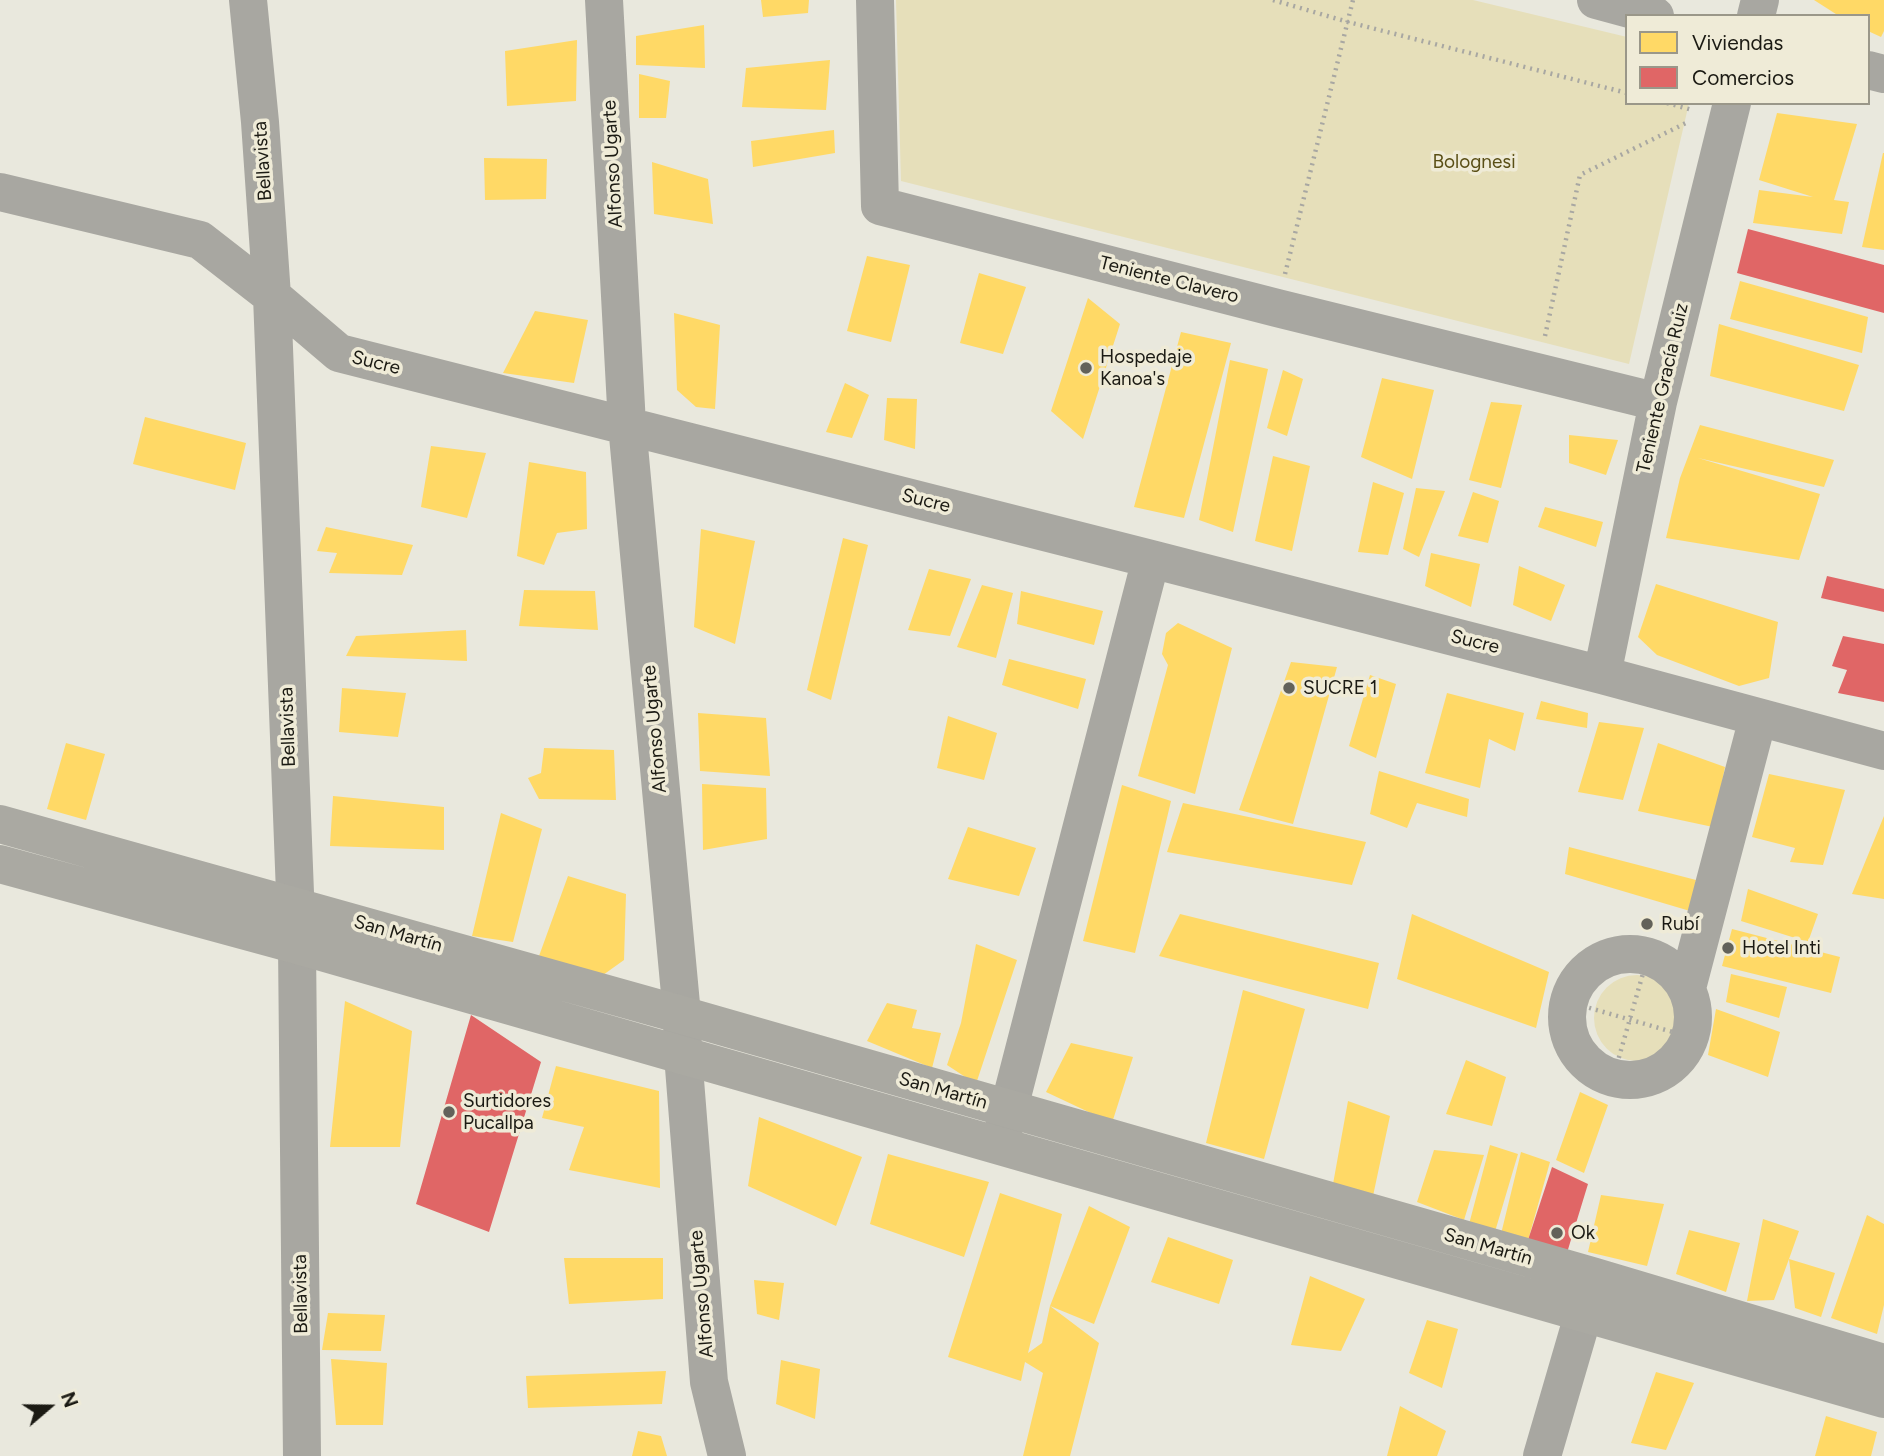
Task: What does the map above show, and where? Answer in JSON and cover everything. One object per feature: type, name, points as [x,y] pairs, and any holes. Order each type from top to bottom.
[{"type":"main road","name":"San Martín","points":[[0,824],[682,1015],[1004,1127],[1588,1294],[1884,1363]]},
{"type":"main road","name":"San Martín","points":[[0,863],[682,1055],[1004,1127]]},
{"type":"main road","name":"San Martín","points":[[1588,1294],[1884,1399]]},
{"type":"street","name":"Bellavista","points":[[248,0],[260,122],[272,296],[297,945],[302,1456]]},
{"type":"street","name":"Alfonso Ugarte","points":[[604,0],[627,425],[682,1015],[682,1055],[709,1382],[727,1456]]},
{"type":"street","name":"Teniente Clavero","points":[[875,0],[880,206],[1276,308],[1658,402]]},
{"type":"street","points":[[1596,0],[1648,14]]},
{"type":"street","name":"Teniente Gracía Ruiz","points":[[1602,675],[1658,402],[1732,105]]},
{"type":"street","name":"Sucre","points":[[0,192],[201,240],[339,353],[1602,675],[1884,751]]},
{"type":"street","points":[[1004,1127],[1151,559]]},
{"type":"street","points":[[1687,988],[1758,719]]},
{"type":"street","points":[[1638,953],[1648,956],[1675,972],[1687,988],[1693,1008],[1693,1029],[1685,1049],[1672,1065],[1654,1076],[1634,1080],[1613,1078],[1594,1069],[1579,1054],[1570,1035],[1567,1014],[1571,993],[1582,976],[1598,962],[1617,954],[1638,953]]},
{"type":"street","points":[[1542,1456],[1588,1294]]},
{"type":"path","points":[[1273,0],[1348,22],[1625,92]]},
{"type":"path","points":[[1276,308],[1353,0]]},
{"type":"path","points":[[1674,105],[1693,110]]},
{"type":"path","points":[[1538,371],[1580,175],[1695,119]]},
{"type":"path","points":[[1613,1078],[1648,956]]},
{"type":"path","points":[[1569,1002],[1690,1037]]},
{"type":"green space","name":"Bolognesi","points":[[896,0],[1473,0],[1625,37],[1625,105],[1689,105],[1629,364],[901,181]]},
{"type":"green space","points":[[1637,975],[1661,982],[1673,994],[1680,1018],[1673,1042],[1661,1054],[1637,1061],[1613,1054],[1601,1042],[1594,1018],[1601,994],[1613,982]]},
{"type":"building: Viviendas","points":[[761,0],[809,0],[808,13],[763,17]]},
{"type":"building: Viviendas","points":[[1814,0],[1884,0],[1884,31],[1881,37],[1870,32],[1870,14],[1836,14]]},
{"type":"building: Viviendas","points":[[704,25],[705,68],[636,65],[636,36]]},
{"type":"building: Viviendas","points":[[577,40],[576,101],[507,106],[505,51]]},
{"type":"building: Viviendas","points":[[830,60],[826,110],[742,107],[746,68]]},
{"type":"building: Viviendas","points":[[639,74],[670,81],[666,118],[639,118]]},
{"type":"building: Viviendas","points":[[1777,113],[1857,124],[1834,200],[1849,202],[1842,234],[1753,223],[1759,190],[1813,197],[1759,180]]},
{"type":"building: Viviendas","points":[[834,130],[835,153],[753,167],[751,141]]},
{"type":"building: Viviendas","points":[[1884,153],[1884,250],[1862,247]]},
{"type":"building: Viviendas","points":[[484,158],[547,159],[546,199],[485,200]]},
{"type":"building: Viviendas","points":[[652,162],[708,179],[713,224],[654,214]]},
{"type":"building: Viviendas","points":[[867,256],[910,265],[891,342],[847,331]]},
{"type":"building: Viviendas","points":[[979,273],[1026,287],[1003,354],[960,343]]},
{"type":"building: Viviendas","points":[[1740,281],[1868,317],[1862,353],[1730,319]]},
{"type":"building: Viviendas","points":[[1088,298],[1120,324],[1083,439],[1051,411]]},
{"type":"building: Viviendas","points":[[535,311],[588,320],[574,383],[503,373]]},
{"type":"building: Viviendas","points":[[674,313],[720,325],[715,409],[696,407],[677,390]]},
{"type":"building: Viviendas","points":[[1719,324],[1859,365],[1844,411],[1710,376]]},
{"type":"building: Viviendas","points":[[1181,332],[1231,343],[1184,518],[1134,507]]},
{"type":"building: Viviendas","points":[[1230,360],[1268,369],[1233,532],[1199,520]]},
{"type":"building: Viviendas","points":[[1283,370],[1303,379],[1287,436],[1267,428]]},
{"type":"building: Viviendas","points":[[1382,378],[1434,390],[1412,479],[1361,457]]},
{"type":"building: Viviendas","points":[[845,383],[869,395],[852,438],[826,432]]},
{"type":"building: Viviendas","points":[[887,398],[917,399],[915,449],[884,440]]},
{"type":"building: Viviendas","points":[[1491,402],[1522,405],[1501,488],[1469,480]]},
{"type":"building: Viviendas","points":[[145,417],[246,443],[235,490],[133,464]]},
{"type":"building: Viviendas","points":[[1700,425],[1834,460],[1824,487],[1698,458],[1820,494],[1799,560],[1666,538],[1680,478]]},
{"type":"building: Viviendas","points":[[1569,435],[1618,440],[1606,475],[1569,463]]},
{"type":"building: Viviendas","points":[[431,446],[486,453],[467,518],[421,507]]},
{"type":"building: Viviendas","points":[[1273,456],[1310,466],[1292,551],[1255,541]]},
{"type":"building: Viviendas","points":[[529,462],[586,472],[587,529],[557,533],[544,565],[517,556]]},
{"type":"building: Viviendas","points":[[1373,482],[1404,493],[1388,555],[1358,552]]},
{"type":"building: Viviendas","points":[[1416,488],[1445,491],[1419,557],[1403,549]]},
{"type":"building: Viviendas","points":[[1473,492],[1499,501],[1488,543],[1458,536]]},
{"type":"building: Viviendas","points":[[1545,507],[1603,522],[1596,547],[1538,527]]},
{"type":"building: Viviendas","points":[[326,527],[413,545],[402,575],[329,573],[337,553],[317,551]]},
{"type":"building: Viviendas","points":[[701,529],[755,541],[735,644],[694,627]]},
{"type":"building: Viviendas","points":[[843,538],[868,545],[831,700],[807,690]]},
{"type":"building: Viviendas","points":[[1431,553],[1480,564],[1471,607],[1425,586]]},
{"type":"building: Viviendas","points":[[1519,566],[1565,585],[1551,621],[1513,605]]},
{"type":"building: Viviendas","points":[[929,569],[971,579],[950,636],[908,630]]},
{"type":"building: Viviendas","points":[[1656,584],[1778,622],[1769,678],[1739,686],[1657,655],[1638,637]]},
{"type":"building: Viviendas","points":[[982,585],[1013,593],[996,658],[957,647]]},
{"type":"building: Viviendas","points":[[524,590],[595,591],[598,630],[519,626]]},
{"type":"building: Viviendas","points":[[1021,591],[1103,611],[1094,645],[1017,624]]},
{"type":"building: Viviendas","points":[[1178,623],[1232,648],[1195,794],[1138,776],[1168,665],[1162,654],[1166,633]]},
{"type":"building: Viviendas","points":[[466,630],[467,661],[346,656],[356,636]]},
{"type":"building: Viviendas","points":[[1009,659],[1086,679],[1078,709],[1002,685]]},
{"type":"building: Viviendas","points":[[1291,662],[1337,667],[1293,824],[1239,810]]},
{"type":"building: Viviendas","points":[[1370,675],[1396,684],[1376,758],[1349,746]]},
{"type":"building: Viviendas","points":[[342,688],[406,693],[398,737],[339,732]]},
{"type":"building: Viviendas","points":[[1447,693],[1524,713],[1515,751],[1489,739],[1480,788],[1425,773]]},
{"type":"building: Viviendas","points":[[1541,701],[1588,713],[1587,728],[1536,719]]},
{"type":"building: Viviendas","points":[[698,713],[766,718],[770,776],[700,771]]},
{"type":"building: Viviendas","points":[[948,716],[997,733],[984,780],[937,768]]},
{"type":"building: Viviendas","points":[[1599,722],[1644,728],[1623,800],[1578,792]]},
{"type":"building: Viviendas","points":[[66,743],[105,754],[86,820],[47,809]]},
{"type":"building: Viviendas","points":[[1658,743],[1725,767],[1713,827],[1638,811]]},
{"type":"building: Viviendas","points":[[544,748],[614,750],[616,800],[539,799],[528,778],[541,773]]},
{"type":"building: Viviendas","points":[[1379,771],[1469,799],[1467,817],[1417,803],[1407,828],[1370,814]]},
{"type":"building: Viviendas","points":[[1769,774],[1845,790],[1823,865],[1790,862],[1795,848],[1752,837]]},
{"type":"building: Viviendas","points":[[702,784],[766,788],[767,839],[703,850]]},
{"type":"building: Viviendas","points":[[1122,785],[1171,801],[1135,953],[1083,941]]},
{"type":"building: Viviendas","points":[[333,796],[444,807],[444,850],[330,846]]},
{"type":"building: Viviendas","points":[[1183,803],[1366,842],[1352,885],[1167,852]]},
{"type":"building: Viviendas","points":[[501,813],[542,829],[513,942],[472,936]]},
{"type":"building: Viviendas","points":[[1884,816],[1884,899],[1852,894]]},
{"type":"building: Viviendas","points":[[968,827],[1036,848],[1019,896],[948,879]]},
{"type":"building: Viviendas","points":[[1569,847],[1696,880],[1690,911],[1565,874]]},
{"type":"building: Viviendas","points":[[568,876],[626,894],[624,960],[603,975],[539,956]]},
{"type":"building: Viviendas","points":[[1748,889],[1818,914],[1808,942],[1741,921]]},
{"type":"building: Viviendas","points":[[1180,914],[1379,963],[1368,1009],[1159,956]]},
{"type":"building: Viviendas","points":[[1412,914],[1549,972],[1536,1028],[1397,979]]},
{"type":"building: Viviendas","points":[[1732,929],[1840,957],[1831,993],[1722,966]]},
{"type":"building: Viviendas","points":[[976,944],[1017,960],[976,1084],[947,1065],[961,1023]]},
{"type":"building: Viviendas","points":[[1731,974],[1787,987],[1779,1018],[1726,1002]]},
{"type":"building: Viviendas","points":[[1243,990],[1305,1009],[1264,1159],[1206,1143]]},
{"type":"building: Viviendas","points":[[345,1001],[412,1031],[400,1147],[330,1147]]},
{"type":"building: Viviendas","points":[[887,1003],[917,1010],[912,1028],[941,1033],[932,1068],[867,1041]]},
{"type":"building: Viviendas","points":[[1716,1009],[1780,1032],[1768,1077],[1708,1055]]},
{"type":"building: Viviendas","points":[[1071,1043],[1133,1057],[1112,1123],[1046,1092]]},
{"type":"building: Viviendas","points":[[1466,1060],[1506,1077],[1492,1126],[1446,1114]]},
{"type":"building: Viviendas","points":[[556,1066],[659,1091],[660,1188],[569,1170],[584,1127],[542,1118]]},
{"type":"building: Viviendas","points":[[1580,1092],[1608,1105],[1584,1173],[1556,1160]]},
{"type":"building: Viviendas","points":[[1348,1101],[1390,1116],[1373,1196],[1333,1184]]},
{"type":"building: Viviendas","points":[[759,1117],[862,1157],[836,1226],[748,1186]]},
{"type":"building: Viviendas","points":[[1490,1145],[1518,1154],[1494,1235],[1468,1228]]},
{"type":"building: Viviendas","points":[[1434,1150],[1484,1155],[1464,1220],[1417,1202]]},
{"type":"building: Viviendas","points":[[1521,1152],[1550,1162],[1527,1244],[1501,1234]]},
{"type":"building: Viviendas","points":[[888,1154],[989,1182],[964,1257],[870,1224]]},
{"type":"building: Viviendas","points":[[1000,1193],[1062,1214],[1028,1353],[1042,1343],[1050,1306],[1099,1343],[1070,1456],[1023,1456],[1043,1373],[1025,1362],[1021,1381],[948,1357]]},
{"type":"building: Viviendas","points":[[1601,1195],[1664,1204],[1647,1266],[1588,1252]]},
{"type":"building: Viviendas","points":[[1089,1206],[1130,1227],[1094,1324],[1050,1306]]},
{"type":"building: Viviendas","points":[[1867,1215],[1884,1224],[1884,1305],[1877,1334],[1831,1318]]},
{"type":"building: Viviendas","points":[[1763,1219],[1799,1231],[1774,1300],[1747,1301]]},
{"type":"building: Viviendas","points":[[1689,1230],[1740,1243],[1726,1292],[1676,1274]]},
{"type":"building: Viviendas","points":[[1168,1237],[1233,1260],[1219,1304],[1151,1282]]},
{"type":"building: Viviendas","points":[[564,1258],[663,1258],[663,1299],[569,1304]]},
{"type":"building: Viviendas","points":[[1789,1259],[1835,1273],[1821,1317],[1795,1308]]},
{"type":"building: Viviendas","points":[[1310,1276],[1365,1299],[1341,1351],[1291,1345]]},
{"type":"building: Viviendas","points":[[754,1280],[784,1283],[779,1320],[757,1314]]},
{"type":"building: Viviendas","points":[[328,1313],[385,1315],[381,1351],[322,1350]]},
{"type":"building: Viviendas","points":[[1427,1320],[1458,1329],[1442,1388],[1409,1373]]},
{"type":"building: Viviendas","points":[[331,1359],[387,1363],[383,1425],[336,1425]]},
{"type":"building: Viviendas","points":[[781,1360],[820,1369],[815,1419],[776,1404]]},
{"type":"building: Viviendas","points":[[666,1371],[662,1404],[528,1408],[526,1376]]},
{"type":"building: Viviendas","points":[[1656,1372],[1694,1383],[1666,1450],[1631,1443]]},
{"type":"building: Viviendas","points":[[1400,1406],[1446,1431],[1437,1456],[1387,1456]]},
{"type":"building: Viviendas","points":[[1826,1416],[1877,1432],[1871,1456],[1815,1456]]},
{"type":"building: Viviendas","points":[[638,1431],[661,1436],[667,1456],[632,1456]]},
{"type":"building: Comercios","points":[[1748,229],[1884,265],[1884,313],[1737,273]]},
{"type":"building: Comercios","points":[[1827,576],[1884,589],[1884,612],[1821,598]]},
{"type":"building: Comercios","points":[[1843,636],[1884,644],[1884,702],[1838,693],[1847,670],[1832,666]]},
{"type":"building: Comercios","points":[[471,1015],[541,1062],[489,1232],[416,1204]]},
{"type":"building: Comercios","points":[[1552,1167],[1588,1184],[1566,1256],[1528,1240]]},
{"type":"place","name":"Hospedaje Kanoa's","points":[[1086,368]]},
{"type":"place","name":"SUCRE 1","points":[[1289,688]]},
{"type":"place","name":"Rubí","points":[[1647,924]]},
{"type":"place","name":"Hotel Inti","points":[[1728,948]]},
{"type":"place","name":"Surtidores Pucallpa","points":[[449,1112]]},
{"type":"place","name":"Ok","points":[[1557,1233]]}]
